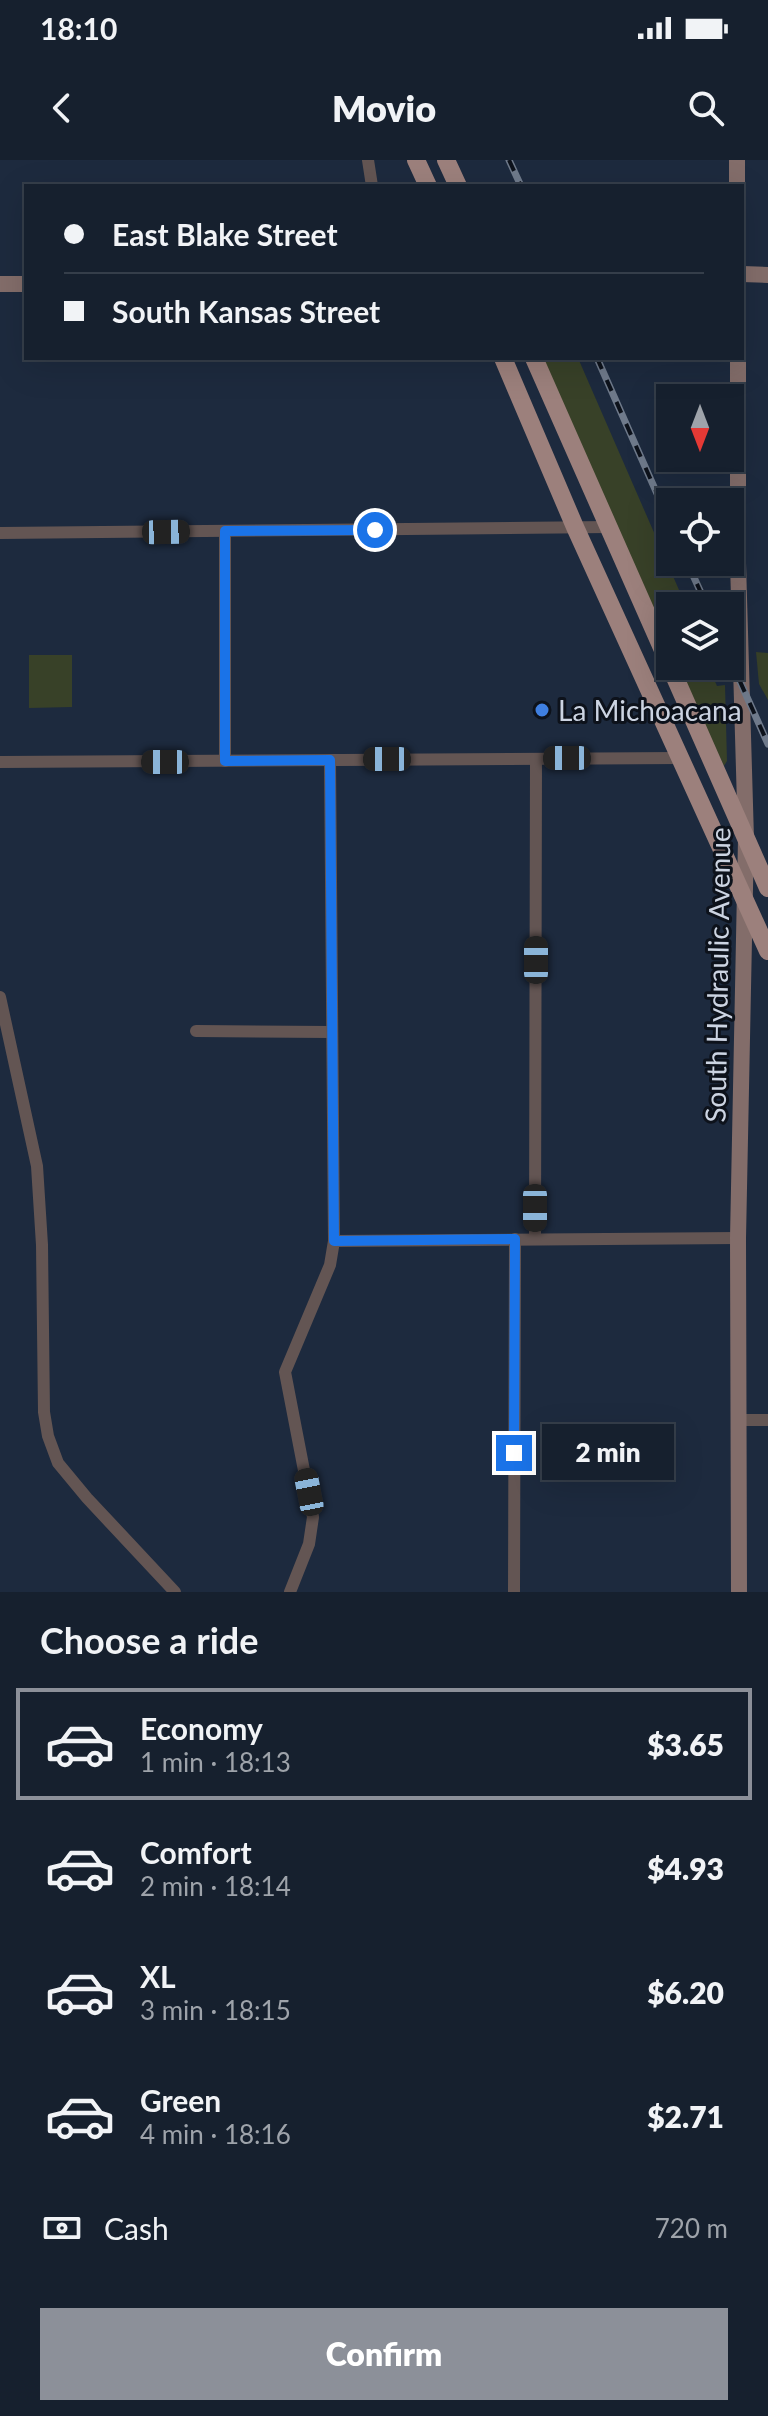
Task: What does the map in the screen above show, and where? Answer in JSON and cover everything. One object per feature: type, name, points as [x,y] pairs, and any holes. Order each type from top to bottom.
[{"type":"main road","points":[[416,160],[427,184]]},
{"type":"main road","points":[[446,160],[457,184]]},
{"type":"main road","points":[[504,360],[575,527],[768,951]]},
{"type":"main road","points":[[535,360],[768,888]]},
{"type":"street","points":[[368,160],[372,184]]},
{"type":"street","points":[[737,160],[737,184]]},
{"type":"street","points":[[744,274],[768,275]]},
{"type":"street","points":[[0,284],[24,284]]},
{"type":"street","name":"South Hydraulic Avenue","points":[[738,360],[738,563],[746,839],[738,1238],[739,1592]]},
{"type":"street","points":[[0,533],[609,527]]},
{"type":"street","points":[[225,531],[225,761]]},
{"type":"street","points":[[0,762],[680,758]]},
{"type":"street","points":[[535,1239],[536,759]]},
{"type":"street","points":[[290,1592],[309,1544],[313,1517],[285,1372],[330,1265],[334,1241],[330,760]]},
{"type":"street","points":[[0,997],[37,1166],[44,1412],[48,1436],[58,1463],[175,1592]]},
{"type":"street","points":[[196,1031],[331,1032]]},
{"type":"street","points":[[334,1241],[738,1238]]},
{"type":"street","points":[[514,1592],[515,1239]]},
{"type":"street","points":[[738,1420],[768,1420]]},
{"type":"green space","points":[[543,360],[579,360],[656,537],[656,576],[673,576],[680,592],[656,592],[656,618]]},
{"type":"green space","points":[[756,652],[768,653],[768,700],[759,684]]},
{"type":"green space","points":[[29,655],[72,655],[72,707],[29,708]]},
{"type":"green space","points":[[684,680],[714,680],[717,686],[725,685],[727,761],[724,766]]},
{"type":"railway","points":[[509,160],[520,184]]},
{"type":"railway","points":[[598,360],[656,491]]},
{"type":"railway","points":[[693,576],[701,592]]},
{"type":"railway","points":[[739,680],[768,744]]},
{"type":"place","name":"La Michoacana","points":[[542,710]]},
{"type":"route","points":[[375,530],[225,531],[225,761],[330,760],[334,1241],[515,1239],[514,1453]]}]
